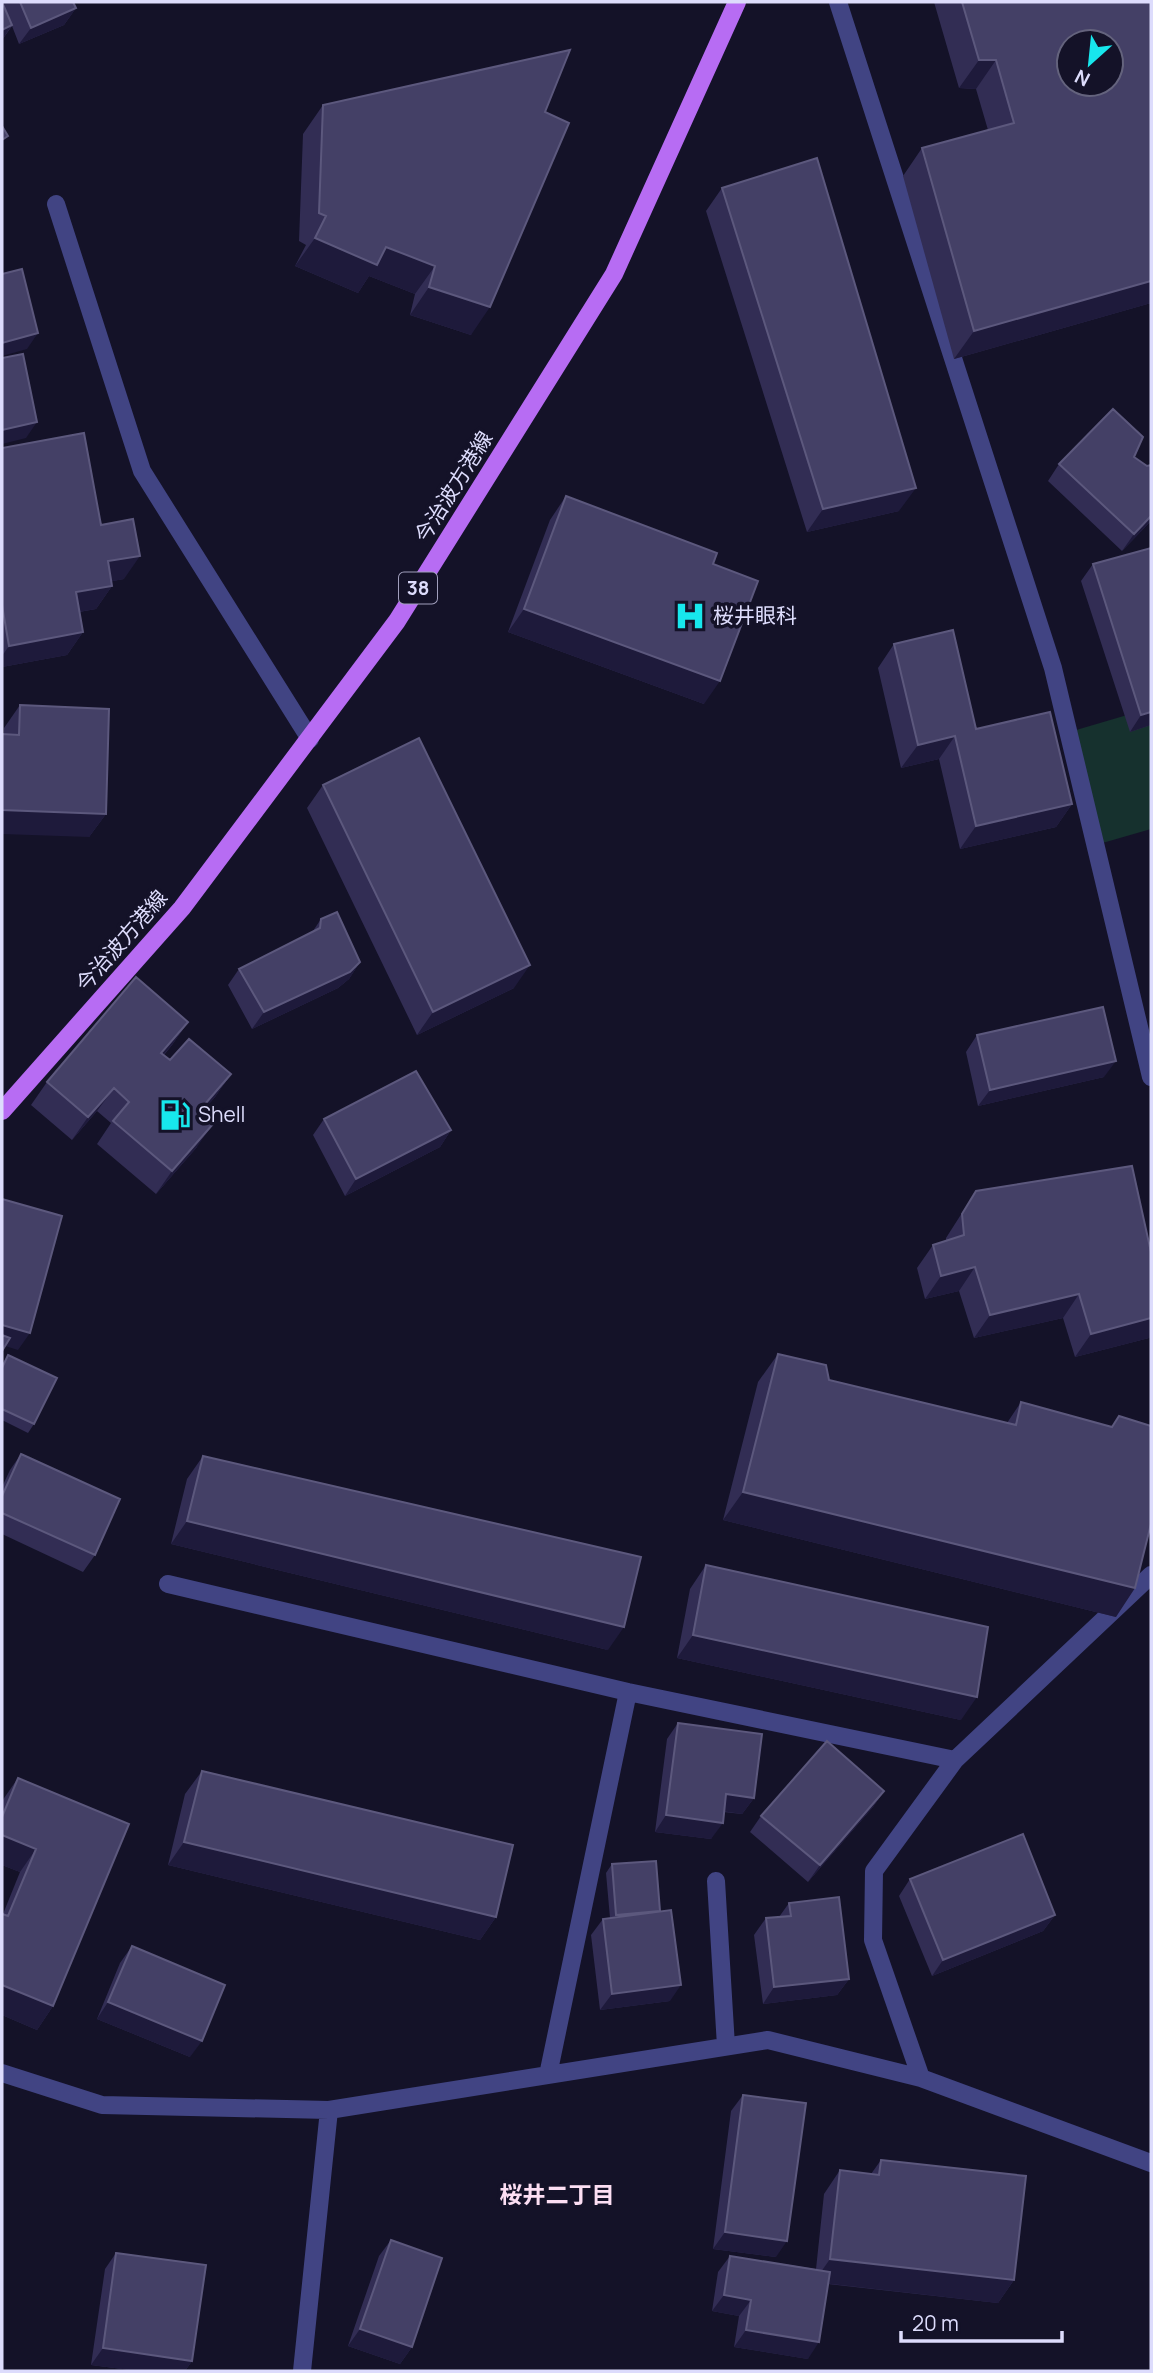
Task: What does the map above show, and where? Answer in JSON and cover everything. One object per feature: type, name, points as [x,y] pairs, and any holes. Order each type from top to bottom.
[{"type":"main road","name":"今治波方港線","points":[[2,1111],[182,908],[397,621],[614,274],[737,2]]},
{"type":"street","points":[[838,2],[1053,668],[1151,1077]]},
{"type":"street","points":[[56,204],[142,471],[310,739]]},
{"type":"street","points":[[921,2078],[873,1940],[874,1871],[955,1760],[1151,1575]]},
{"type":"street","points":[[168,1584],[628,1692],[955,1760]]},
{"type":"street","points":[[548,2075],[628,1692]]},
{"type":"street","points":[[716,1881],[726,2046]]},
{"type":"street","points":[[2,2073],[102,2105],[330,2110],[768,2040],[921,2078],[1151,2163]]},
{"type":"street","points":[[302,2371],[330,2110]]},
{"type":"green space","points":[[1151,708],[1151,829],[1099,844],[1066,733]]},
{"type":"building","points":[[2,2],[12,25],[2,30]]},
{"type":"building","points":[[20,2],[73,2],[76,8],[31,28]]},
{"type":"building","points":[[962,2],[1151,2],[1151,281],[974,331],[922,148],[1014,123],[996,60],[979,60]]},
{"type":"building","points":[[570,50],[545,112],[569,123],[490,307],[429,287],[435,266],[386,247],[377,265],[315,238],[326,216],[319,213],[323,105]]},
{"type":"building","points":[[2,126],[8,136],[2,140]]},
{"type":"building","points":[[817,158],[916,488],[823,509],[722,188]]},
{"type":"building","points":[[22,269],[38,333],[2,343],[2,274]]},
{"type":"building","points":[[23,354],[37,422],[2,430],[2,358]]},
{"type":"building","points":[[1113,409],[1143,437],[1134,457],[1147,466],[1151,465],[1151,516],[1134,534],[1059,464]]},
{"type":"building","points":[[84,433],[101,525],[133,519],[140,556],[108,561],[112,586],[76,592],[83,632],[9,646],[2,605],[2,448]]},
{"type":"building","points":[[566,496],[717,553],[713,564],[758,581],[720,681],[524,609]]},
{"type":"building","points":[[1151,548],[1151,712],[1141,715],[1093,564]]},
{"type":"building","points":[[953,630],[976,729],[1050,712],[1072,804],[976,826],[955,736],[918,745],[894,644]]},
{"type":"building","points":[[20,705],[109,709],[106,814],[2,810],[2,734],[19,735]]},
{"type":"building","points":[[419,738],[530,965],[433,1012],[323,785]]},
{"type":"building","points":[[337,912],[360,962],[350,972],[264,1012],[239,969],[320,928],[321,919]]},
{"type":"building","points":[[136,977],[188,1022],[161,1053],[170,1060],[189,1039],[231,1074],[199,1111],[213,1124],[172,1171],[113,1121],[129,1102],[114,1088],[88,1117],[47,1082]]},
{"type":"building","points":[[1103,1007],[1116,1061],[990,1090],[977,1035]]},
{"type":"building","points":[[416,1071],[451,1130],[356,1179],[324,1119]]},
{"type":"building","points":[[1132,1166],[1151,1252],[1151,1318],[1091,1334],[1079,1294],[990,1315],[975,1267],[941,1276],[933,1245],[964,1235],[962,1214],[976,1191]]},
{"type":"building","points":[[2,1199],[62,1216],[30,1333],[2,1325]]},
{"type":"building","points":[[2,1335],[10,1338],[2,1351]]},
{"type":"building","points":[[778,1354],[826,1365],[829,1380],[1016,1425],[1021,1402],[1112,1427],[1119,1416],[1151,1426],[1151,1524],[1135,1588],[743,1492]]},
{"type":"building","points":[[8,1355],[57,1378],[34,1424],[2,1409],[2,1368]]},
{"type":"building","points":[[21,1454],[120,1499],[95,1555],[2,1513],[2,1496]]},
{"type":"building","points":[[203,1456],[641,1557],[624,1627],[187,1521]]},
{"type":"building","points":[[706,1565],[988,1627],[977,1697],[693,1635]]},
{"type":"building","points":[[678,1723],[762,1734],[754,1798],[726,1794],[723,1823],[666,1815]]},
{"type":"building","points":[[827,1741],[884,1791],[820,1865],[761,1816]]},
{"type":"building","points":[[202,1771],[513,1845],[496,1917],[184,1842]]},
{"type":"building","points":[[18,1778],[129,1824],[53,2006],[2,1985],[2,1914],[8,1916],[36,1849],[2,1835],[2,1817]]},
{"type":"building","points":[[1023,1834],[1055,1915],[943,1960],[910,1879]]},
{"type":"building","points":[[656,1861],[660,1911],[616,1915],[612,1864]]},
{"type":"building","points":[[839,1897],[849,1979],[774,1987],[766,1918],[791,1916],[789,1903]]},
{"type":"building","points":[[671,1910],[681,1985],[612,1994],[603,1919]]},
{"type":"building","points":[[132,1946],[225,1985],[202,2041],[108,2002]]},
{"type":"building","points":[[743,2095],[806,2103],[787,2241],[725,2232]]},
{"type":"building","points":[[881,2160],[1026,2176],[1014,2280],[830,2259],[840,2170],[879,2175]]},
{"type":"building","points":[[391,2240],[442,2258],[412,2347],[360,2329]]},
{"type":"building","points":[[116,2253],[206,2265],[192,2361],[103,2348]]},
{"type":"building","points":[[730,2256],[830,2272],[819,2342],[746,2330],[751,2300],[724,2295]]},
{"type":"place","name":"桜井眼科","points":[[690,616]]},
{"type":"place","name":"Shell","points":[[175,1115]]},
{"type":"district","name":"桜井二丁目","points":[[557,2195]]}]
